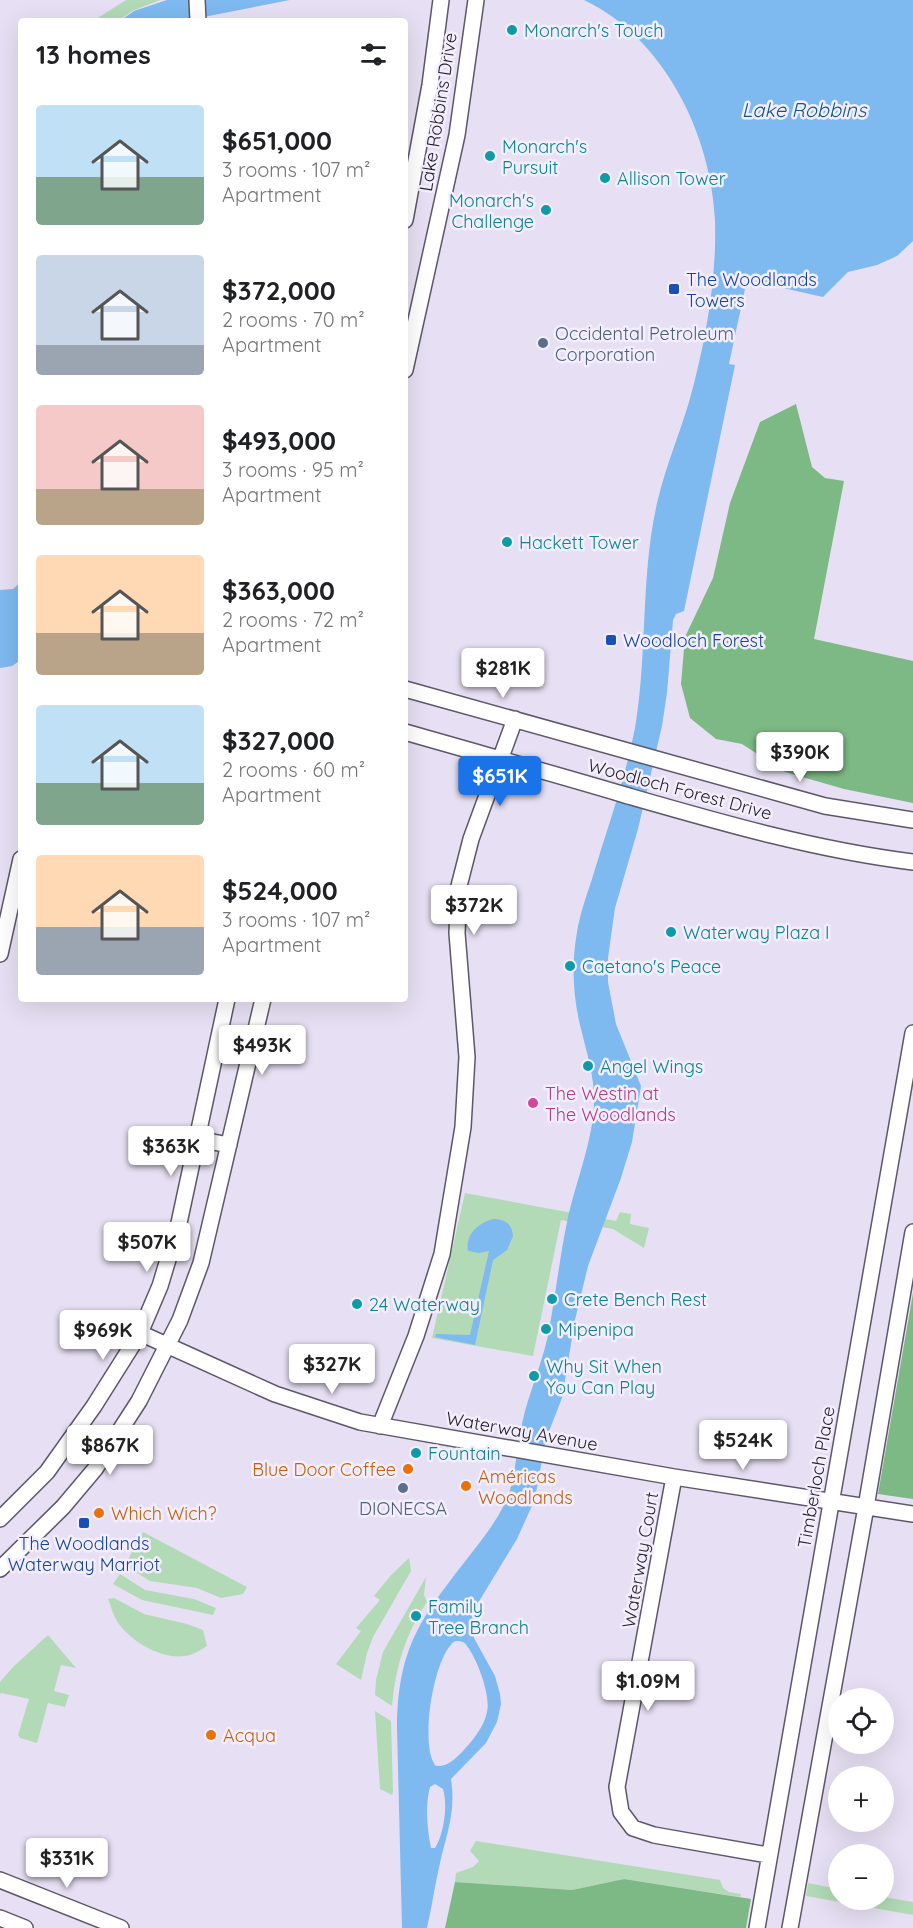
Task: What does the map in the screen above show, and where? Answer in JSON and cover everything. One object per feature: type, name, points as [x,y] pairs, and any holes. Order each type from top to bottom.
[{"type":"street","points":[[197,0],[198,18]]},
{"type":"street","name":"Lake Robbins Drive","points":[[408,344],[410,327],[457,135],[476,0]]},
{"type":"street","name":"Lake Robbins Drive","points":[[408,204],[432,75],[440,5]]},
{"type":"street","name":"Woodloch Forest Drive","points":[[408,689],[825,806],[913,820]]},
{"type":"street","points":[[380,1426],[416,1336],[442,1254],[450,1213],[463,1127],[467,1057],[457,933],[459,886],[468,848],[515,719]]},
{"type":"street","name":"Woodloch Forest Drive","points":[[408,733],[667,807],[795,840],[913,862]]},
{"type":"street","points":[[0,954],[18,873]]},
{"type":"street","points":[[0,1519],[47,1472],[94,1406],[140,1333],[167,1265],[179,1223],[226,1002]]},
{"type":"street","points":[[0,1569],[63,1507],[95,1469],[129,1418],[168,1345],[201,1263],[262,1002]]},
{"type":"street","name":"Timberloch Place","points":[[757,1928],[913,1033]]},
{"type":"street","points":[[197,1139],[229,1145]]},
{"type":"street","points":[[790,1928],[913,1232]]},
{"type":"street","name":"Waterway Avenue","points":[[140,1333],[275,1394],[360,1422],[674,1478],[913,1514]]},
{"type":"street","name":"Waterway Court","points":[[674,1478],[617,1787],[621,1812],[633,1828],[768,1855]]},
{"type":"street","points":[[0,1880],[86,1921],[121,1928]]},
{"type":"street","points":[[0,1918],[25,1928]]},
{"type":"green space","points":[[126,0],[160,0],[132,11],[122,18],[98,18]]},
{"type":"green space","points":[[796,404],[812,467],[825,478],[844,481],[814,639],[913,661],[913,803],[844,789],[785,772],[742,744],[716,739],[690,718],[681,684],[685,637],[713,578],[730,503],[760,422]]},
{"type":"green space","points":[[465,1193],[616,1221],[620,1212],[631,1214],[630,1224],[649,1228],[644,1248],[613,1229],[561,1220],[533,1356],[432,1338]]},
{"type":"green space","points":[[913,1293],[913,1499],[878,1494]]},
{"type":"green space","points":[[143,1532],[247,1587],[243,1594],[221,1598],[197,1588],[150,1581],[125,1565]]},
{"type":"green space","points":[[409,1558],[411,1571],[373,1637],[361,1680],[336,1664],[361,1631],[356,1628],[380,1600],[374,1596]]},
{"type":"green space","points":[[120,1574],[145,1590],[194,1599],[216,1608],[213,1615],[142,1600],[113,1584]]},
{"type":"green space","points":[[426,1577],[424,1595],[427,1602],[420,1613],[416,1611],[412,1619],[415,1622],[399,1662],[392,1706],[375,1695],[383,1652]]},
{"type":"green space","points":[[114,1598],[144,1614],[203,1630],[207,1646],[192,1654],[170,1656],[139,1643],[117,1621],[108,1599]]},
{"type":"green space","points":[[48,1635],[76,1668],[61,1665],[54,1691],[69,1695],[65,1707],[48,1703],[37,1743],[20,1738],[18,1735],[29,1699],[1,1693],[0,1695],[0,1682]]},
{"type":"green space","points":[[375,1711],[391,1721],[392,1795],[380,1789]]},
{"type":"green space","points":[[476,1841],[720,1880],[723,1888],[729,1892],[741,1894],[740,1897],[624,1879],[572,1890],[455,1882],[456,1873],[473,1867],[479,1861],[470,1851]]},
{"type":"green space","points":[[624,1879],[751,1899],[746,1928],[445,1928],[455,1882],[572,1890]]},
{"type":"green space","points":[[808,1883],[828,1887],[828,1900],[806,1896]]},
{"type":"green space","points":[[894,1899],[913,1902],[913,1915],[885,1910],[894,1910]]},
{"type":"water","points":[[167,0],[290,0],[198,18],[124,18],[134,11]]},
{"type":"water","name":"Lake Robbins","points":[[584,0],[913,0],[913,241],[897,256],[877,265],[848,272],[823,297],[756,282],[757,278],[744,276],[742,288],[745,289],[729,364],[735,365],[684,611],[676,614],[673,620],[662,726],[638,829],[615,908],[608,958],[608,982],[616,1024],[641,1086],[632,1142],[588,1266],[575,1320],[562,1398],[546,1439],[531,1508],[517,1539],[478,1603],[474,1638],[495,1676],[500,1694],[501,1704],[497,1722],[486,1743],[451,1779],[450,1822],[427,1928],[402,1928],[397,1728],[402,1675],[408,1653],[426,1615],[489,1530],[505,1503],[512,1483],[525,1411],[547,1340],[570,1207],[593,1120],[592,1078],[575,995],[574,958],[577,932],[621,785],[635,728],[642,671],[646,584],[652,527],[661,487],[695,380],[712,289],[715,220],[712,187],[693,123],[678,92],[660,64],[638,38],[612,17]],"holes":[[[455,1641],[465,1643],[475,1659],[485,1687],[487,1712],[481,1728],[463,1751],[448,1764],[436,1766],[431,1756],[429,1741],[431,1702],[440,1664]],[[435,1784],[443,1789],[445,1811],[438,1842],[435,1848],[431,1848],[427,1802],[430,1787]]]},
{"type":"water","points":[[18,585],[18,662],[12,666],[0,668],[0,590],[13,589]]},
{"type":"water","points":[[493,1219],[507,1223],[513,1236],[507,1250],[493,1260],[475,1345],[435,1337],[436,1334],[470,1335],[489,1251],[479,1253],[468,1251],[468,1245],[474,1230],[482,1223]]},
{"type":"place","name":"Monarch's Touch","points":[[512,30]]},
{"type":"place","name":"Monarch's Pursuit","points":[[490,156]]},
{"type":"place","name":"Allison Tower","points":[[605,178]]},
{"type":"place","name":"Monarch's Challenge","points":[[546,210]]},
{"type":"place","name":"The Woodlands Towers","points":[[674,289]]},
{"type":"place","name":"Occidental Petroleum Corporation","points":[[543,343]]},
{"type":"place","name":"Hackett Tower","points":[[507,542]]},
{"type":"place","name":"Woodloch Forest","points":[[611,640]]},
{"type":"place","name":"Waterway Plaza I","points":[[671,932]]},
{"type":"place","name":"Caetano's Peace","points":[[570,966]]},
{"type":"place","name":"Angel Wings","points":[[588,1066]]},
{"type":"place","name":"The Westin at The Woodlands","points":[[533,1103]]},
{"type":"place","name":"Crete Bench Rest","points":[[552,1299]]},
{"type":"place","name":"24 Waterway","points":[[357,1304]]},
{"type":"place","name":"Mipenipa","points":[[546,1329]]},
{"type":"place","name":"Why Sit When You Can Play","points":[[534,1376]]},
{"type":"place","name":"Fountain","points":[[416,1453]]},
{"type":"place","name":"Blue Door Coffee","points":[[408,1469]]},
{"type":"place","name":"Américas Woodlands","points":[[466,1486]]},
{"type":"place","name":"DIONECSA","points":[[403,1488]]},
{"type":"place","name":"Which Wich?","points":[[99,1513]]},
{"type":"place","name":"The Woodlands Waterway Marriot","points":[[84,1523]]},
{"type":"place","name":"Family Tree Branch","points":[[416,1616]]},
{"type":"place","name":"Acqua","points":[[211,1735]]}]
